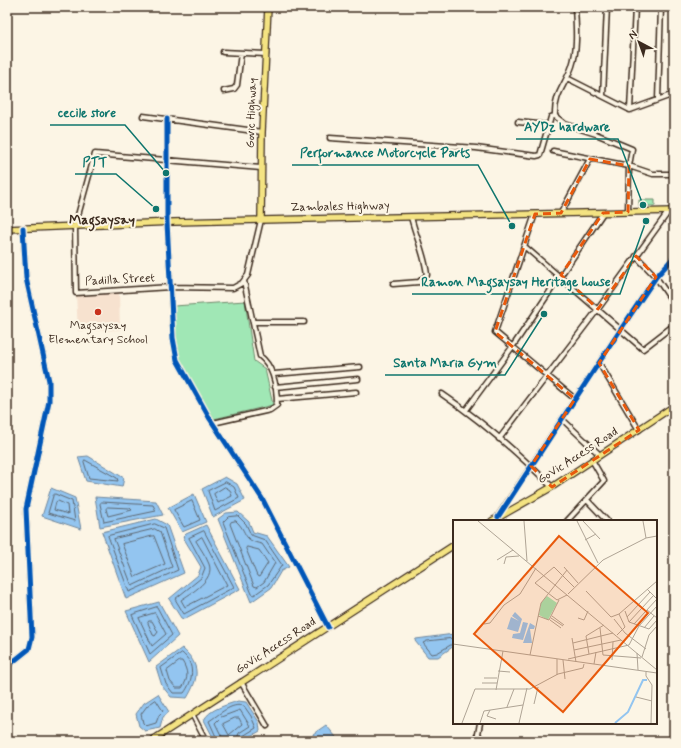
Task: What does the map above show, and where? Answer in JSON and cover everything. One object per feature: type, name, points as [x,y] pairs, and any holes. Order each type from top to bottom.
[{"type":"main road","name":"Govic Highway","points":[[261,220],[262,132],[268,7]]},
{"type":"main road","name":"Zambales Highway","points":[[7,229],[167,222],[671,211]]},
{"type":"main road","name":"GoVic Access Road","points":[[494,520],[552,487],[674,406]]},
{"type":"main road","name":"GoVic Access Road","points":[[151,741],[453,545]]},
{"type":"street","points":[[575,7],[576,37],[573,65],[554,102],[555,116],[565,124],[596,134],[632,149],[629,166],[628,212]]},
{"type":"street","points":[[603,96],[607,7]]},
{"type":"street","points":[[630,110],[635,7]]},
{"type":"street","points":[[658,99],[661,7]]},
{"type":"street","points":[[223,52],[266,54]]},
{"type":"street","points":[[224,90],[234,89],[238,85],[241,53]]},
{"type":"street","points":[[567,78],[630,110],[674,94]]},
{"type":"street","points":[[143,116],[262,132]]},
{"type":"street","points":[[330,138],[476,148],[536,156],[540,155],[547,125],[551,117],[555,116]]},
{"type":"street","points":[[167,119],[167,222],[173,338],[177,360],[213,424],[263,500],[328,626]]},
{"type":"street","points":[[518,122],[547,125]]},
{"type":"street","points":[[553,151],[629,166],[653,174],[674,174]]},
{"type":"street","points":[[75,226],[95,154],[261,168]]},
{"type":"street","points":[[561,213],[590,159]]},
{"type":"street","points":[[499,439],[671,211]]},
{"type":"street","points":[[466,410],[513,346],[603,212]]},
{"type":"street","points":[[535,214],[495,332],[575,399]]},
{"type":"street","points":[[393,284],[419,282],[427,275],[425,258],[416,238],[411,217]]},
{"type":"street","points":[[213,424],[275,408],[277,399],[274,387],[274,374],[269,365],[260,356],[244,281],[248,276],[261,220]]},
{"type":"street","name":"Padilla Street","points":[[75,226],[76,293],[170,287],[233,288],[244,281]]},
{"type":"street","points":[[9,665],[29,649],[32,637],[26,509],[49,401],[49,382],[26,278],[23,228]]},
{"type":"street","points":[[524,246],[561,275],[643,349],[674,325]]},
{"type":"street","points":[[636,256],[656,277],[674,304]]},
{"type":"street","points":[[498,517],[656,277],[674,257]]},
{"type":"street","points":[[253,322],[304,322]]},
{"type":"street","points":[[599,363],[639,430]]},
{"type":"street","points":[[274,374],[360,367]]},
{"type":"street","points":[[274,387],[358,379]]},
{"type":"street","points":[[277,399],[356,392]]},
{"type":"street","points":[[442,394],[466,410],[531,466],[552,487]]},
{"type":"street","points":[[562,419],[600,455]]},
{"type":"street","points":[[568,520],[604,481],[592,460]]},
{"type":"street","points":[[587,500],[606,520]]},
{"type":"street","points":[[241,682],[267,726]]},
{"type":"street","points":[[192,714],[206,741]]},
{"type":"street","points":[[474,741],[478,734],[480,724]]},
{"type":"street","points":[[478,734],[483,741]]},
{"type":"highlighted area","points":[[590,159],[629,166],[628,212],[603,213],[561,275],[598,309],[636,256],[656,277],[599,363],[639,430],[552,487],[531,466],[575,399],[495,332],[535,214],[561,213]]},
{"type":"shaded area","name":"Magsaysay Elementary School","points":[[119,292],[120,330],[78,331],[76,294]]},
{"type":"green space","points":[[639,200],[655,200],[655,206],[639,206]]},
{"type":"green space","points":[[245,301],[254,361],[265,369],[273,405],[214,419],[177,357],[174,306]]},
{"type":"water","points":[[88,456],[124,478],[122,487],[86,481],[78,457]]},
{"type":"water","points":[[225,477],[237,484],[245,500],[213,517],[202,489]]},
{"type":"water","points":[[51,488],[75,498],[81,529],[42,516]]},
{"type":"water","points":[[194,494],[206,522],[182,532],[168,508]]},
{"type":"water","points":[[95,497],[156,501],[163,515],[100,527]]},
{"type":"water","points":[[238,512],[249,522],[253,532],[267,536],[289,567],[281,571],[271,588],[251,602],[218,519],[226,513]]},
{"type":"water","points":[[156,519],[167,525],[184,573],[126,599],[102,532]]},
{"type":"water","points":[[206,525],[240,589],[184,619],[181,618],[169,599],[198,575],[201,567],[183,537],[186,534]]},
{"type":"water","points":[[159,602],[178,636],[149,662],[126,611]]},
{"type":"water","points":[[453,634],[453,647],[438,657],[428,657],[415,641],[416,639]]},
{"type":"water","points":[[182,648],[192,660],[196,672],[194,684],[187,698],[171,697],[162,686],[156,667]]},
{"type":"water","points":[[158,694],[169,712],[163,717],[160,728],[145,731],[139,726],[136,714],[144,703]]},
{"type":"water","points":[[238,701],[246,702],[259,722],[260,731],[243,741],[215,741],[204,720],[206,716],[214,710]]},
{"type":"water","points":[[326,725],[336,737],[330,741],[315,741],[313,734]]},
{"type":"cycle path","points":[[167,119],[167,222],[173,338],[177,360],[210,419],[263,500],[328,627]]},
{"type":"cycle path","points":[[9,665],[29,649],[32,637],[26,509],[49,401],[49,381],[26,278],[23,228]]},
{"type":"cycle path","points":[[498,517],[656,277],[674,257]]},
{"type":"place","name":"cecile store","points":[[166,173]]},
{"type":"place","name":"AYDz hardware","points":[[643,205]]},
{"type":"place","name":"PTT","points":[[156,209]]},
{"type":"place","name":"Ramon Magsaysay Heritage house","points":[[646,221]]},
{"type":"place","name":"Performance Motorcycle Parts","points":[[512,226]]},
{"type":"place","name":"Magsaysay Elementary School","points":[[98,312]]},
{"type":"place","name":"Santa Maria Gym","points":[[544,314]]},
{"type":"district","name":"Magsaysay","points":[[102,220]]}]
